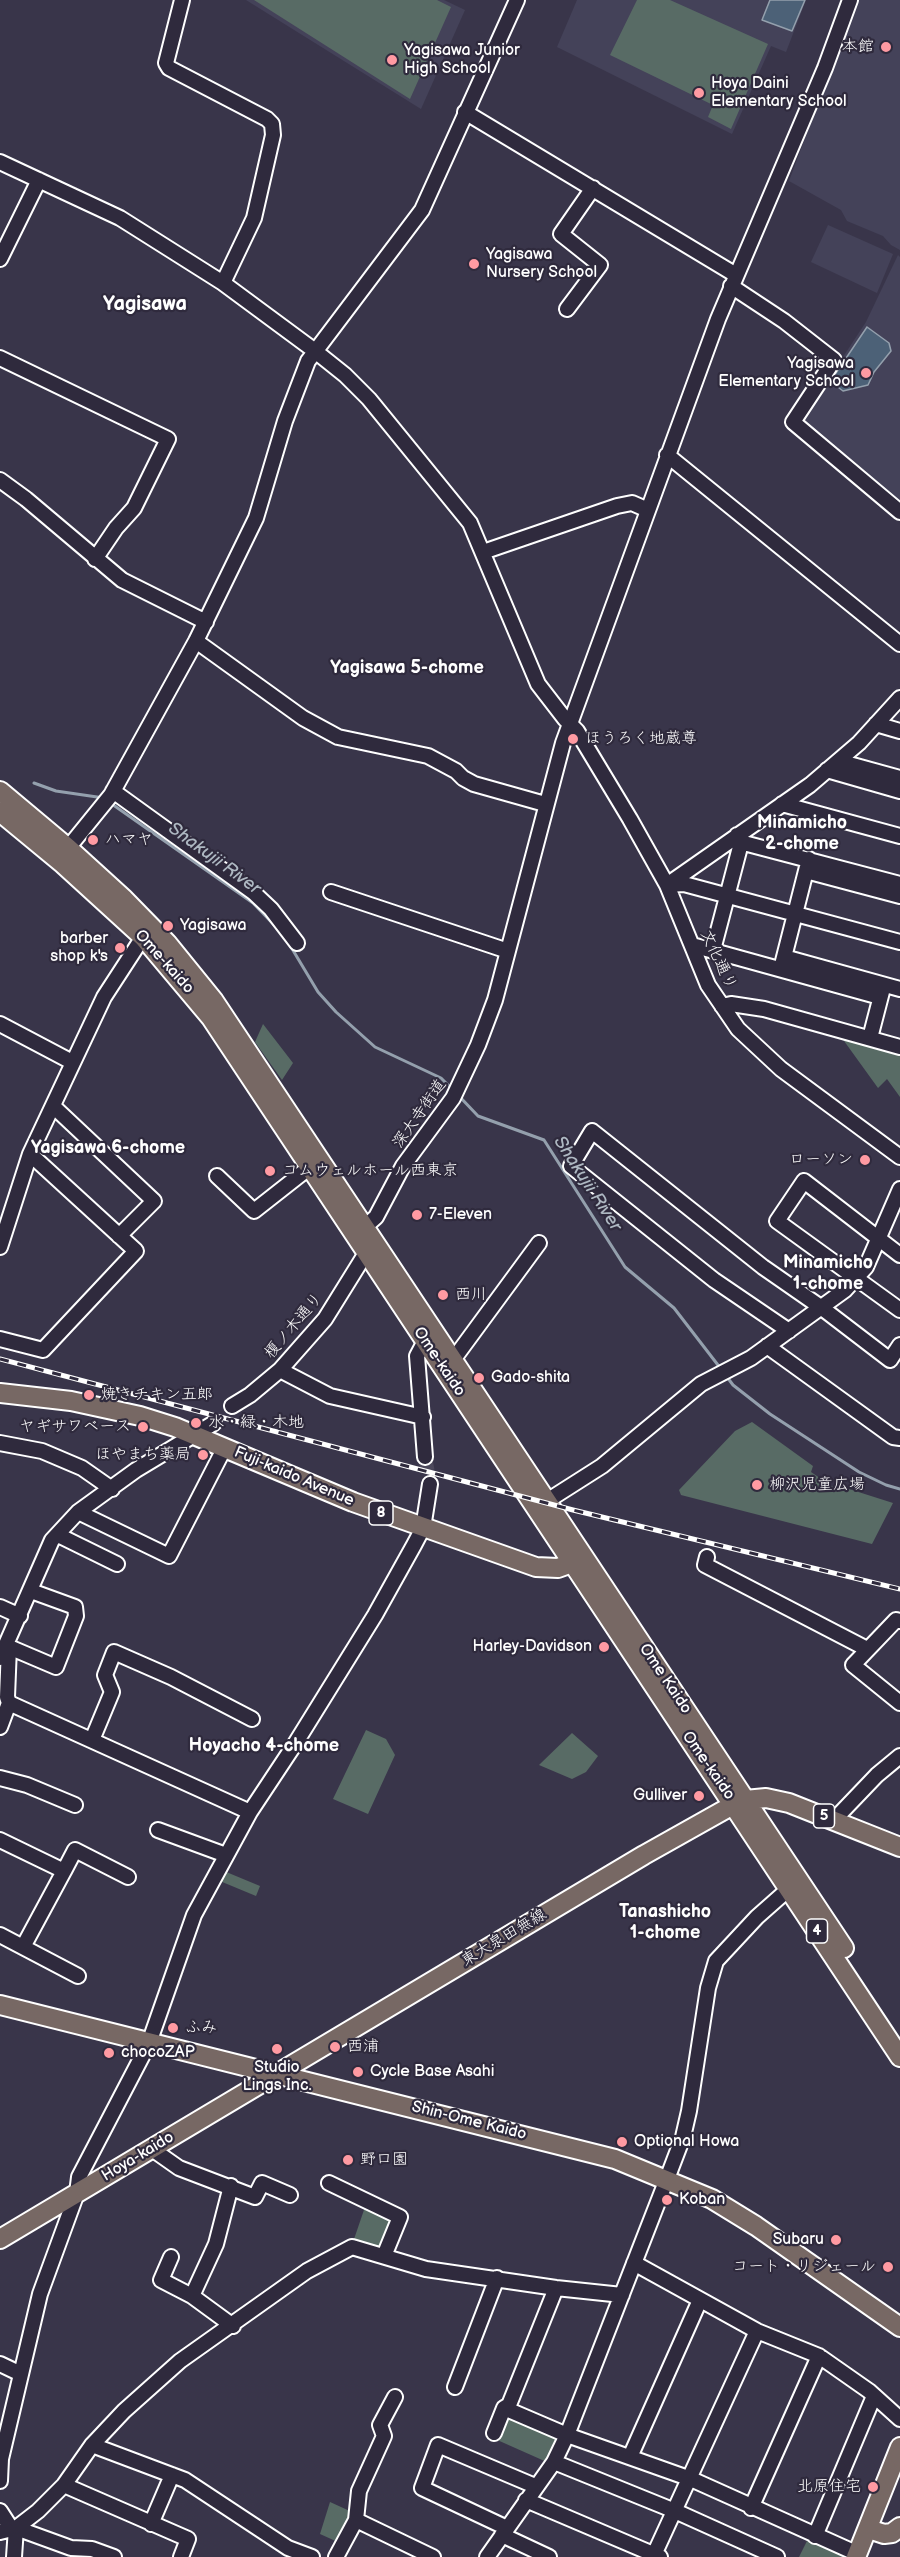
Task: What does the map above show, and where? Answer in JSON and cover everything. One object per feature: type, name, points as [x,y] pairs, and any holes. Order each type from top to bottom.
[{"type":"main road","name":"Ome-kaido","points":[[1,793],[68,848],[124,899],[195,976],[360,1231],[366,1253],[578,1561],[739,1803],[766,1798],[789,1803],[900,1847]]},
{"type":"main road","name":"Ome-kaido","points":[[0,812],[63,864],[142,937],[205,1010],[310,1167],[360,1231],[453,1360],[547,1501],[578,1561]]},
{"type":"main road","name":"Fuji-kaido Avenue","points":[[0,1393],[70,1401],[140,1416],[196,1435],[326,1491],[423,1528],[536,1567],[558,1568],[578,1561]]},
{"type":"main road","name":"4","points":[[739,1803],[790,1892],[900,2056]]},
{"type":"main road","name":"4","points":[[739,1803],[900,2034]]},
{"type":"main road","name":"東大泉田無線","points":[[276,2074],[644,1855],[739,1803]]},
{"type":"main road","name":"Shin-Ome Kaido","points":[[0,2005],[615,2159],[712,2199],[756,2226],[900,2326]]},
{"type":"main road","name":"Hoya-kaido","points":[[0,2239],[276,2074]]},
{"type":"main road","points":[[857,2556],[900,2447]]},
{"type":"main road","points":[[868,2529],[884,2534],[892,2533],[900,2527]]},
{"type":"street","points":[[182,0],[166,63],[169,69],[267,119],[272,124],[273,135],[254,218],[223,283]]},
{"type":"street","points":[[68,848],[109,798],[196,641],[256,518],[285,421],[308,361],[422,210],[517,0]]},
{"type":"street","points":[[196,641],[303,718],[338,737],[428,756],[450,767],[474,784],[545,804],[570,723],[667,455],[734,280],[825,68],[849,0]]},
{"type":"street","points":[[465,112],[593,188],[734,280],[834,360],[793,422],[900,512]]},
{"type":"street","name":"文化通り","points":[[0,162],[120,218],[223,283],[315,351],[345,375],[369,399],[470,523],[538,684],[570,723],[613,790],[667,885],[708,985],[738,1029],[782,1069],[900,1157]]},
{"type":"street","points":[[0,259],[39,180]]},
{"type":"street","points":[[567,309],[600,265],[561,234],[593,188]]},
{"type":"street","points":[[0,358],[168,439],[134,508],[116,528],[95,559]]},
{"type":"street","points":[[667,455],[900,644]]},
{"type":"street","points":[[0,480],[122,580],[206,622]]},
{"type":"street","points":[[483,552],[617,506],[632,503],[648,510]]},
{"type":"street","points":[[667,885],[739,838],[832,766],[900,698]]},
{"type":"street","points":[[876,724],[900,731]]},
{"type":"street","points":[[832,766],[900,778]]},
{"type":"street","points":[[832,766],[900,791]]},
{"type":"street","points":[[109,798],[253,892],[271,909],[297,943]]},
{"type":"street","name":"深大寺街道","points":[[360,1231],[376,1217],[403,1166],[455,1093],[495,1000],[545,804]]},
{"type":"street","points":[[782,804],[900,836]]},
{"type":"street","points":[[739,838],[807,865],[900,896]]},
{"type":"street","points":[[713,950],[739,838]]},
{"type":"street","points":[[807,865],[900,884]]},
{"type":"street","points":[[782,963],[807,865]]},
{"type":"street","points":[[667,885],[684,884],[900,942]]},
{"type":"street","points":[[331,892],[508,951]]},
{"type":"street","points":[[0,1247],[30,1154],[72,1062],[105,997],[142,937]]},
{"type":"street","points":[[692,945],[782,963],[882,991],[900,988]]},
{"type":"street","points":[[870,1038],[882,991]]},
{"type":"street","points":[[722,1006],[731,1004],[764,1010],[900,1047]]},
{"type":"street","points":[[0,1024],[72,1062]]},
{"type":"street","points":[[53,1106],[153,1202],[119,1236]]},
{"type":"street","points":[[789,1331],[714,1280],[571,1166],[592,1131],[763,1267],[890,1360],[900,1345]]},
{"type":"street","points":[[0,1338],[43,1350],[136,1251],[30,1154]]},
{"type":"street","points":[[217,1176],[254,1211],[310,1167]]},
{"type":"street","points":[[900,1255],[804,1182],[777,1221],[900,1310]]},
{"type":"street","points":[[547,1501],[602,1466],[701,1384],[751,1358],[822,1308],[856,1278],[866,1266],[900,1189]]},
{"type":"street","points":[[453,1360],[539,1243]]},
{"type":"street","name":"榎ノ木通り","points":[[232,1406],[250,1395],[280,1370],[325,1319],[366,1253]]},
{"type":"street","points":[[425,1341],[417,1356],[425,1457]]},
{"type":"street","points":[[767,1346],[892,1437],[900,1438]]},
{"type":"street","points":[[280,1370],[330,1396],[423,1417]]},
{"type":"street","points":[[0,1727],[9,1703],[5,1649],[52,1540],[78,1512],[136,1470],[214,1423]]},
{"type":"street","points":[[0,1443],[42,1451],[82,1468],[112,1489]]},
{"type":"street","points":[[78,1512],[169,1556],[225,1447]]},
{"type":"street","points":[[0,2481],[1,2458],[40,2294],[77,2193],[79,2176],[149,2043],[194,1915],[250,1812],[375,1615],[423,1528],[430,1484]]},
{"type":"street","points":[[58,1535],[117,1563]]},
{"type":"street","points":[[707,1557],[705,1565],[867,1649]]},
{"type":"street","points":[[5,1649],[56,1667],[76,1616],[75,1607],[31,1591]]},
{"type":"street","points":[[0,1607],[20,1616]]},
{"type":"street","points":[[900,1621],[896,1620],[853,1665],[900,1703]]},
{"type":"street","points":[[92,1740],[112,1692],[105,1676],[114,1652],[171,1677],[252,1719]]},
{"type":"street","points":[[9,1703],[250,1812]]},
{"type":"street","points":[[834,1820],[877,1775],[900,1756]]},
{"type":"street","points":[[0,1778],[27,1785],[75,1805]]},
{"type":"street","points":[[158,1830],[226,1855]]},
{"type":"street","points":[[0,1840],[64,1871]]},
{"type":"street","points":[[23,1947],[75,1850],[128,1877]]},
{"type":"street","points":[[487,2557],[554,2462],[567,2435],[668,2179],[685,2128],[708,1988],[716,1960],[757,1917],[783,1894],[790,1892]]},
{"type":"street","points":[[0,1935],[78,1976]]},
{"type":"street","points":[[152,2149],[179,2168],[255,2197],[262,2183],[290,2195]]},
{"type":"street","points":[[329,2183],[400,2217],[384,2256]]},
{"type":"street","points":[[192,2296],[216,2244],[231,2186]]},
{"type":"street","points":[[9,2529],[38,2511],[64,2485],[93,2445],[124,2411],[180,2361],[307,2271],[352,2247],[426,2269],[622,2295]]},
{"type":"street","points":[[171,2257],[161,2280],[192,2296],[232,2326]]},
{"type":"street","points":[[634,2263],[757,2331],[819,2356],[874,2396],[900,2419]]},
{"type":"street","points":[[473,2379],[457,2380],[497,2278]]},
{"type":"street","points":[[494,2433],[504,2408],[509,2405],[556,2288]]},
{"type":"street","points":[[630,2457],[700,2300]]},
{"type":"street","points":[[526,2500],[656,2556],[757,2331]]},
{"type":"street","points":[[751,2508],[819,2356]]},
{"type":"street","points":[[0,2364],[21,2374]]},
{"type":"street","points":[[815,2536],[874,2396]]},
{"type":"street","points":[[336,2557],[357,2520],[359,2491],[384,2436],[380,2425],[395,2397]]},
{"type":"street","points":[[504,2408],[567,2435],[691,2479],[857,2556]]},
{"type":"street","points":[[93,2445],[185,2480],[288,2548],[312,2557]]},
{"type":"street","points":[[535,2486],[438,2445],[422,2488],[549,2557]]},
{"type":"street","points":[[554,2462],[675,2511],[777,2557]]},
{"type":"street","points":[[151,2524],[172,2475]]},
{"type":"street","points":[[64,2485],[188,2539],[182,2557]]},
{"type":"street","points":[[0,2511],[9,2529],[14,2557]]},
{"type":"street","points":[[357,2520],[433,2557]]},
{"type":"street","points":[[9,2529],[71,2548],[92,2548],[114,2557]]},
{"type":"shaded area","name":"Yagisawa Junior High School","points":[[246,0],[444,0],[465,10],[421,109]]},
{"type":"shaded area","name":"Hoya Daini Elementary School","points":[[577,0],[806,0],[786,52],[771,46],[732,134],[557,47]]},
{"type":"shaded area","points":[[857,0],[900,0],[900,250],[891,245],[883,236],[847,221],[841,210],[789,181]]},
{"type":"shaded area","points":[[828,225],[893,254],[877,293],[811,262]]},
{"type":"shaded area","name":"Yagisawa Elementary School","points":[[898,255],[900,257],[900,507],[799,424],[866,322]]},
{"type":"green space","name":"Yagisawa Junior High School","points":[[254,0],[437,0],[451,7],[410,99]]},
{"type":"green space","points":[[637,0],[670,0],[768,44],[731,129],[708,117],[713,105],[610,55]]},
{"type":"green space","points":[[263,1024],[293,1063],[282,1080],[255,1042]]},
{"type":"green space","points":[[839,1034],[900,1051],[900,1097],[887,1079],[878,1088]]},
{"type":"green space","name":"柳沢児童広場","points":[[752,1422],[813,1466],[811,1472],[833,1487],[837,1482],[849,1489],[893,1503],[872,1544],[681,1495],[679,1490],[735,1431]]},
{"type":"green space","points":[[366,1730],[386,1739],[395,1755],[368,1814],[333,1799]]},
{"type":"green space","points":[[572,1733],[598,1756],[586,1772],[572,1779],[539,1765]]},
{"type":"green space","points":[[219,1869],[260,1886],[256,1896],[215,1879]]},
{"type":"green space","points":[[365,2207],[392,2221],[379,2252],[352,2245]]},
{"type":"green space","points":[[506,2410],[565,2437],[549,2463],[495,2439]]},
{"type":"green space","points":[[330,2502],[352,2512],[340,2543],[320,2534]]},
{"type":"green space","points":[[808,2539],[844,2554],[842,2557],[799,2557]]},
{"type":"water","points":[[770,0],[805,0],[792,31],[762,20]]},
{"type":"water","points":[[867,327],[889,343],[891,351],[874,372],[868,385],[843,391],[834,384],[834,376]]},
{"type":"waterway","name":"Shakujii River","points":[[34,783],[56,791],[104,798]]},
{"type":"waterway","name":"Shakujii River","points":[[109,802],[253,903],[278,929]]},
{"type":"waterway","name":"Shakujii River","points":[[288,942],[318,992],[336,1012],[375,1047],[441,1078],[452,1089]]},
{"type":"waterway","name":"Shakujii River","points":[[459,1096],[478,1116],[544,1140],[625,1267],[674,1308],[721,1369]]},
{"type":"waterway","name":"Shakujii River","points":[[727,1377],[733,1385],[770,1414],[859,1472],[900,1489]]},
{"type":"tunnel","points":[[425,1457],[430,1484]]},
{"type":"railway","points":[[0,1359],[573,1510],[900,1589]]},
{"type":"place","name":"本館","points":[[886,47]]},
{"type":"place","name":"Yagisawa Junior High School","points":[[392,60]]},
{"type":"place","name":"Hoya Daini Elementary School","points":[[699,93]]},
{"type":"place","name":"Yagisawa Nursery School","points":[[474,264]]},
{"type":"place","name":"Yagisawa Elementary School","points":[[866,373]]},
{"type":"place","name":"ほうろく地蔵尊","points":[[573,739]]},
{"type":"place","name":"ハマヤ","points":[[93,840]]},
{"type":"place","name":"Yagisawa","points":[[168,926]]},
{"type":"place","name":"barber shop k's","points":[[120,948]]},
{"type":"place","name":"ローソン","points":[[865,1160]]},
{"type":"place","name":"コムウェルホール西東京","points":[[270,1171]]},
{"type":"place","name":"7-Eleven","points":[[417,1215]]},
{"type":"place","name":"西川","points":[[443,1295]]},
{"type":"place","name":"Gado-shita","points":[[479,1378]]},
{"type":"place","name":"焼きチキン五郎","points":[[89,1395]]},
{"type":"place","name":"水・緑・木地","points":[[196,1423]]},
{"type":"place","name":"ヤギサワベース","points":[[143,1427]]},
{"type":"place","name":"ほやまち薬局","points":[[203,1455]]},
{"type":"place","name":"柳沢児童広場","points":[[757,1485]]},
{"type":"place","name":"Harley-Davidson","points":[[604,1647]]},
{"type":"place","name":"Gulliver","points":[[699,1796]]},
{"type":"place","name":"ふみ","points":[[173,2028]]},
{"type":"place","name":"西浦","points":[[335,2047]]},
{"type":"place","name":"Studio Lings Inc.","points":[[277,2049]]},
{"type":"place","name":"chocoZAP","points":[[109,2053]]},
{"type":"place","name":"Cycle Base Asahi","points":[[358,2072]]},
{"type":"place","name":"Optional Howa","points":[[622,2142]]},
{"type":"place","name":"野口園","points":[[348,2160]]},
{"type":"place","name":"Koban","points":[[667,2200]]},
{"type":"place","name":"Subaru","points":[[836,2240]]},
{"type":"place","name":"コート・リジェール","points":[[888,2267]]},
{"type":"place","name":"北原住宅","points":[[873,2487]]},
{"type":"district","name":"Yagisawa","points":[[145,305]]},
{"type":"district","name":"Yagisawa 5-chome","points":[[407,668]]},
{"type":"district","name":"Minamicho 2-chome","points":[[802,833]]},
{"type":"district","name":"Yagisawa 6-chome","points":[[108,1148]]},
{"type":"district","name":"Minamicho 1-chome","points":[[828,1273]]},
{"type":"district","name":"Hoyacho 4-chome","points":[[264,1746]]},
{"type":"district","name":"Tanashicho 1-chome","points":[[665,1922]]}]
